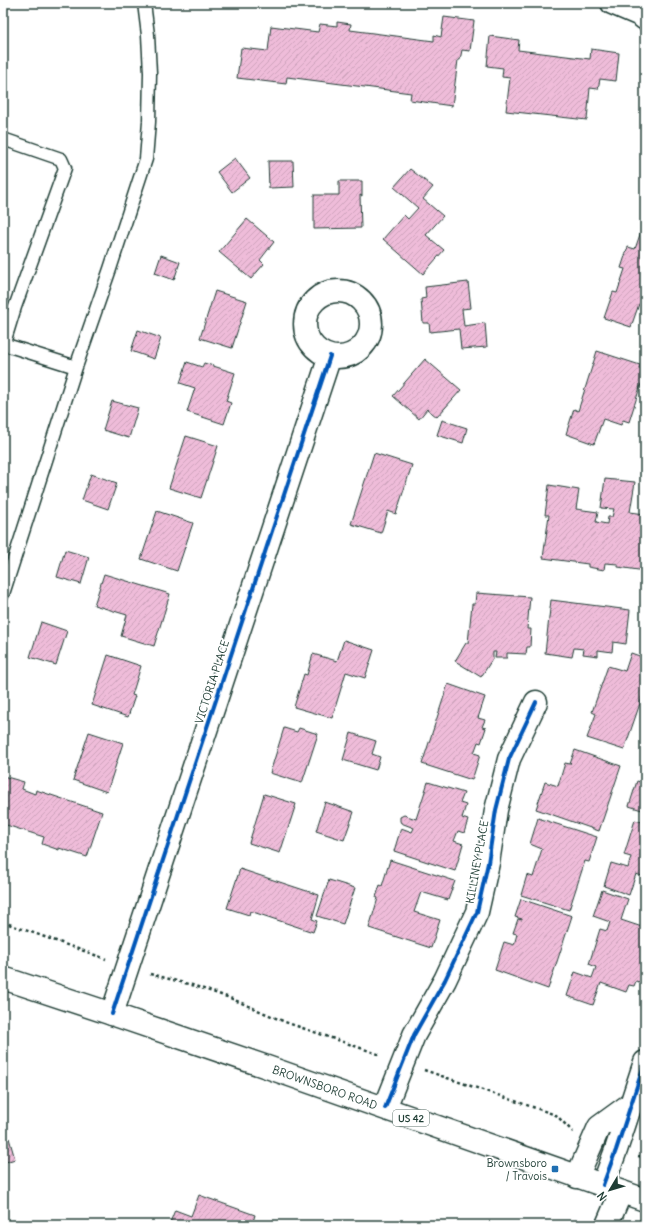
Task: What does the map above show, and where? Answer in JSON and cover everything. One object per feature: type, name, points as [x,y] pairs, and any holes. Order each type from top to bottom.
[{"type":"street","name":"VICTORIA PLACE","points":[[112,1014],[330,356]]},
{"type":"street","name":"KILLINEY PLACE","points":[[385,1108],[414,1036],[445,980],[477,912],[488,863],[496,810],[509,759],[536,702]]},
{"type":"street","name":"BROWNSBORO ROAD","points":[[3,978],[385,1108],[645,1200]]},
{"type":"street","points":[[606,1225],[616,1150],[645,1062]]},
{"type":"street","points":[[577,1177],[599,1126],[632,1103]]},
{"type":"lane","points":[[3,594],[76,367],[146,159],[149,122],[150,73],[148,35],[144,3]]},
{"type":"lane","points":[[3,139],[61,158],[65,168],[15,307],[3,345],[76,367]]},
{"type":"path","points":[[3,922],[127,967],[164,979],[192,985],[230,998],[285,1022],[556,1115],[580,1138],[592,1142]]},
{"type":"path","points":[[616,1150],[645,1157]]},
{"type":"building","points":[[444,17],[474,21],[470,51],[462,50],[460,60],[458,60],[452,106],[410,100],[411,93],[287,77],[286,84],[237,78],[241,48],[268,51],[271,26],[318,32],[320,24],[337,26],[337,22],[351,24],[350,30],[434,41],[434,35],[441,37]]},
{"type":"building","points":[[490,36],[519,40],[518,50],[590,59],[591,49],[619,53],[616,81],[600,79],[598,89],[590,88],[587,120],[506,111],[510,78],[502,77],[503,68],[487,66]]},
{"type":"building","points":[[235,158],[250,178],[232,192],[217,172]]},
{"type":"building","points":[[268,161],[293,161],[294,187],[269,188]]},
{"type":"building","points":[[410,169],[433,187],[423,199],[443,216],[426,235],[444,250],[423,274],[383,239],[404,215],[408,219],[418,208],[394,187]]},
{"type":"building","points":[[339,181],[362,181],[362,196],[360,195],[361,228],[314,229],[314,195],[339,195]]},
{"type":"building","points":[[247,219],[274,242],[260,260],[264,264],[251,279],[219,252]]},
{"type":"building","points":[[645,220],[645,306],[639,304],[631,327],[604,318],[613,292],[617,293],[625,269],[621,268],[628,247],[635,249]]},
{"type":"building","points":[[161,255],[180,262],[174,280],[155,273]]},
{"type":"building","points":[[468,282],[471,308],[462,309],[464,326],[485,323],[487,347],[461,349],[459,329],[430,332],[429,323],[423,323],[421,299],[426,298],[425,287]]},
{"type":"building","points":[[215,291],[247,301],[232,348],[200,338]]},
{"type":"building","points":[[138,330],[161,338],[154,359],[131,351]]},
{"type":"building","points":[[597,351],[640,365],[639,369],[645,371],[645,386],[641,384],[629,422],[623,420],[621,425],[603,419],[594,444],[566,434],[574,409],[578,411]]},
{"type":"building","points":[[425,359],[461,390],[437,417],[427,409],[419,419],[393,396]]},
{"type":"building","points":[[187,362],[202,367],[204,363],[235,373],[226,401],[231,403],[224,424],[187,412],[195,388],[180,383]]},
{"type":"building","points":[[112,401],[138,408],[129,438],[103,430]]},
{"type":"building","points":[[442,420],[467,428],[463,443],[437,435]]},
{"type":"building","points":[[186,436],[218,446],[201,498],[169,488]]},
{"type":"building","points":[[374,453],[412,465],[396,514],[388,511],[381,533],[351,524]]},
{"type":"building","points":[[91,474],[117,483],[108,509],[82,500]]},
{"type":"building","points":[[605,479],[635,482],[630,512],[645,514],[645,571],[618,567],[618,564],[605,563],[604,570],[588,567],[588,564],[543,558],[549,515],[545,515],[549,485],[579,490],[576,509],[598,512],[596,522],[607,524],[608,517],[612,517],[614,509],[601,508]]},
{"type":"building","points":[[157,511],[193,523],[177,571],[141,559]]},
{"type":"building","points":[[65,550],[89,557],[81,584],[57,577]]},
{"type":"building","points":[[104,574],[170,594],[154,646],[121,636],[127,615],[94,605]]},
{"type":"building","points":[[476,593],[530,597],[527,629],[531,629],[530,647],[527,647],[526,654],[507,653],[507,658],[495,658],[496,652],[493,652],[493,658],[481,677],[455,661],[466,643],[468,643],[472,604],[475,604]]},
{"type":"building","points":[[551,600],[630,610],[626,644],[613,642],[612,652],[598,650],[598,656],[583,654],[584,649],[574,648],[572,657],[545,653]]},
{"type":"building","points":[[41,622],[67,631],[56,665],[30,657]]},
{"type":"building","points":[[344,640],[374,650],[365,678],[346,672],[332,718],[294,707],[304,674],[307,675],[313,654],[337,661]]},
{"type":"building","points":[[631,653],[645,658],[645,689],[624,750],[587,738],[596,714],[592,712],[608,666],[625,671]]},
{"type":"building","points":[[108,655],[141,666],[132,695],[135,696],[128,717],[92,705]]},
{"type":"building","points":[[448,684],[485,697],[478,718],[485,720],[482,727],[486,728],[481,743],[478,742],[474,753],[480,755],[472,780],[422,764]]},
{"type":"building","points":[[284,728],[297,732],[299,728],[318,734],[302,783],[270,773]]},
{"type":"building","points":[[89,732],[123,743],[107,792],[73,780]]},
{"type":"building","points":[[351,733],[376,741],[372,754],[380,757],[376,770],[343,760]]},
{"type":"building","points":[[575,750],[621,766],[599,831],[536,809],[545,782],[558,786],[565,763],[570,764]]},
{"type":"building","points":[[3,776],[24,782],[22,789],[35,794],[36,790],[102,812],[87,857],[42,844],[44,837],[3,824]]},
{"type":"building","points":[[637,781],[645,784],[645,811],[629,806]]},
{"type":"building","points":[[428,782],[464,793],[460,803],[466,805],[462,818],[468,820],[464,833],[458,831],[454,841],[463,844],[455,871],[394,851],[401,828],[412,832],[414,828],[401,823],[400,817],[404,815],[416,819]]},
{"type":"building","points":[[264,794],[296,804],[280,853],[249,843]]},
{"type":"building","points":[[325,802],[354,812],[344,840],[316,831]]},
{"type":"building","points":[[645,814],[645,877],[636,874],[629,895],[604,886],[611,863],[628,868],[631,857],[624,855],[635,820],[642,822]]},
{"type":"building","points":[[538,818],[597,837],[589,862],[585,861],[569,910],[521,895],[527,875],[533,877],[542,849],[530,844]]},
{"type":"building","points":[[390,860],[455,881],[448,900],[421,892],[414,912],[440,920],[431,948],[369,928],[378,898],[376,897],[380,885],[382,886]]},
{"type":"building","points":[[240,869],[319,895],[312,919],[317,921],[313,932],[250,911],[249,915],[227,908]]},
{"type":"building","points":[[329,880],[355,888],[343,924],[317,916]]},
{"type":"building","points":[[602,890],[628,899],[621,920],[645,928],[645,984],[636,981],[634,986],[629,985],[626,992],[601,983],[593,1005],[567,996],[575,972],[592,978],[596,967],[589,964],[600,929],[607,931],[610,922],[593,916]]},
{"type":"building","points":[[521,899],[572,916],[548,989],[495,970],[504,942],[514,945],[517,934],[513,933],[518,919],[522,920],[515,917]]},
{"type":"building","points":[[9,1138],[15,1159],[3,1163],[3,1140]]},
{"type":"building","points":[[199,1195],[255,1215],[252,1225],[169,1225],[175,1210],[191,1216]]},
{"type":"cycle path","points":[[112,1014],[330,356]]},
{"type":"cycle path","points":[[385,1108],[414,1035],[445,980],[477,912],[488,863],[496,810],[509,759],[536,702]]},
{"type":"cycle path","points":[[603,1185],[645,1062]]},
{"type":"place","name":"Brownsboro / Travois","points":[[555,1169]]}]
